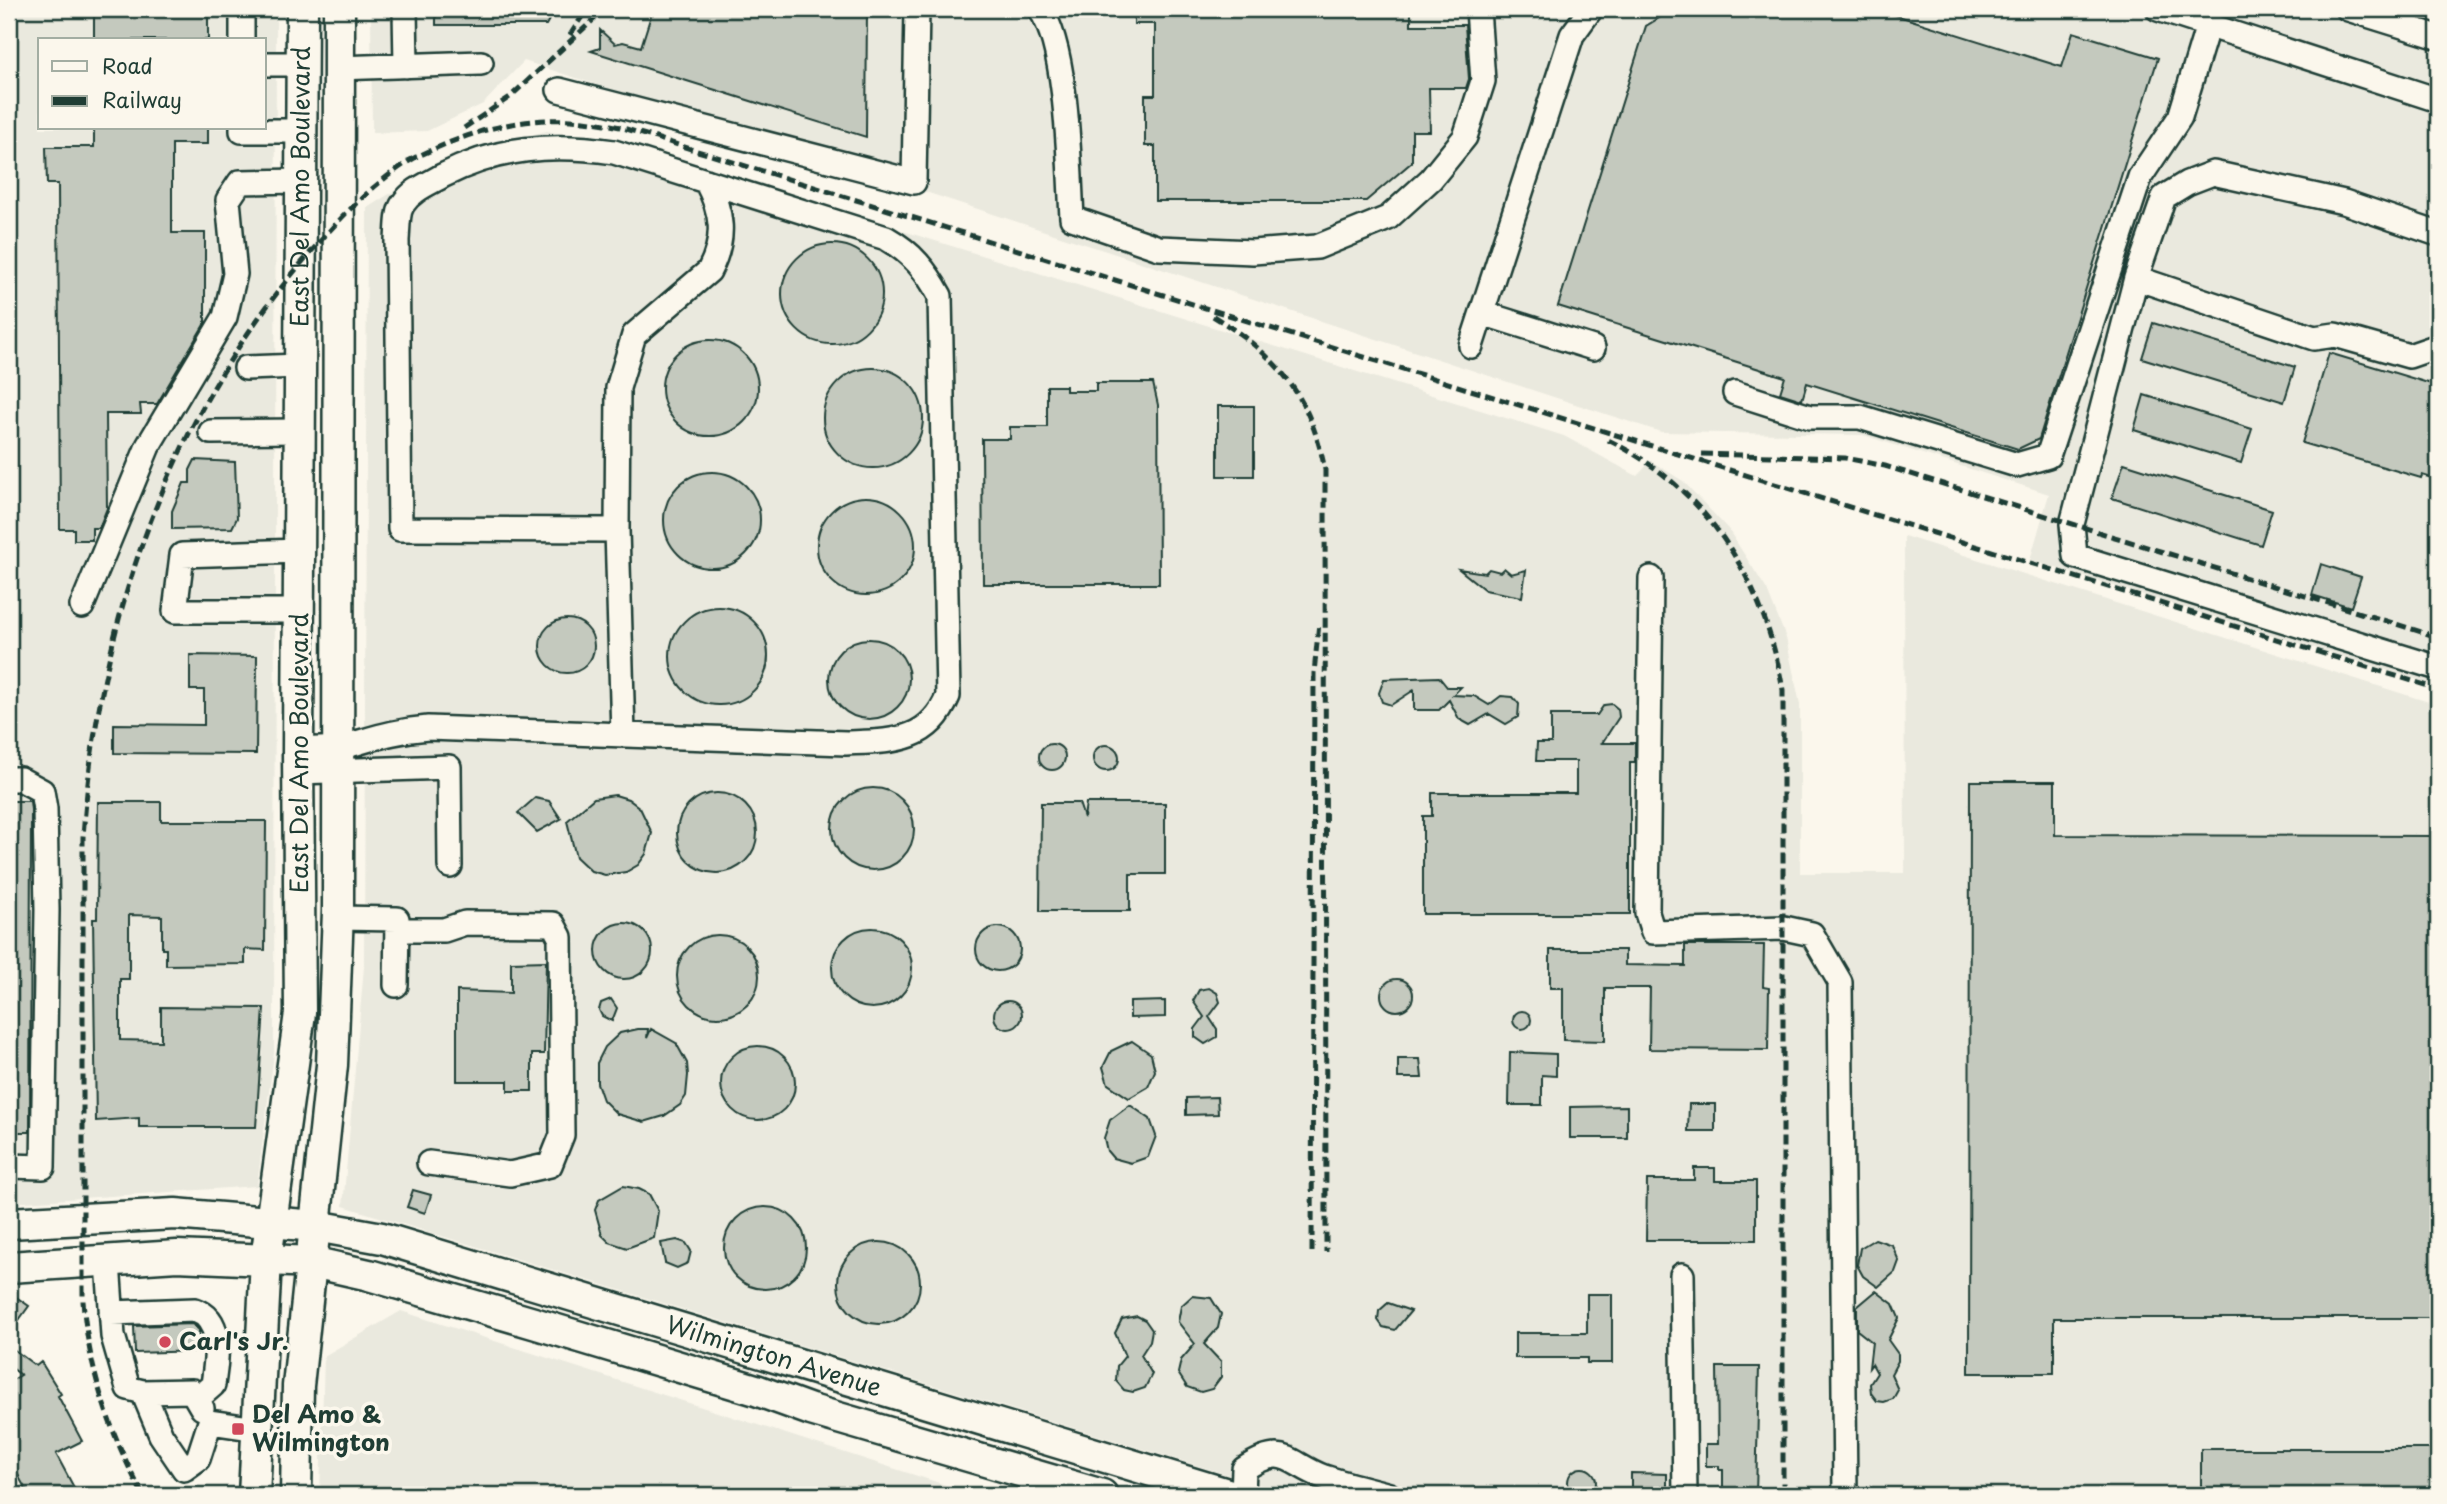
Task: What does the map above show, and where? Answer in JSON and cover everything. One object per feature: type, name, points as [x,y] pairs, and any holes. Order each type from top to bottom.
[{"type":"main road","name":"East Del Amo Boulevard","points":[[254,1495],[266,1259],[300,1013],[298,762],[301,611],[299,366],[302,9]]},
{"type":"main road","name":"East Del Amo Boulevard","points":[[296,1495],[298,1386],[332,1065],[337,918],[339,9]]},
{"type":"main road","name":"Wilmington Avenue","points":[[9,1223],[175,1214],[316,1226],[382,1238],[548,1286],[822,1373],[1097,1452],[1231,1495]]},
{"type":"main road","name":"Wilmington Avenue","points":[[9,1267],[177,1256],[312,1262],[369,1275],[537,1324],[755,1390],[811,1410],[1102,1495]]},
{"type":"street","points":[[242,9],[242,38]]},
{"type":"street","points":[[405,9],[406,66]]},
{"type":"street","points":[[559,90],[914,182],[917,9]]},
{"type":"street","points":[[1040,9],[1051,24],[1066,117],[1072,218],[1159,248],[1253,252],[1317,247],[1376,223],[1388,218],[1431,179],[1465,136],[1483,81],[1478,9]]},
{"type":"street","points":[[1471,346],[1572,35],[1591,9]]},
{"type":"street","points":[[2158,9],[2438,100]]},
{"type":"street","points":[[2348,9],[2438,37]]},
{"type":"street","points":[[1735,393],[1810,417],[1860,417],[2017,465],[2048,456],[2140,177],[2180,117],[2208,25]]},
{"type":"street","points":[[338,68],[481,63]]},
{"type":"street","points":[[266,64],[302,64]]},
{"type":"street","points":[[242,130],[302,131]]},
{"type":"street","points":[[338,760],[391,731],[429,729],[884,742],[928,728],[941,714],[948,696],[940,296],[919,263],[903,248],[886,238],[614,152],[559,147],[515,150],[470,162],[417,189],[401,205],[397,240],[400,529],[617,530]]},
{"type":"street","points":[[2438,234],[2344,202],[2213,173],[2164,197],[2136,278],[2072,524],[2075,556],[2438,668]]},
{"type":"street","points":[[82,606],[148,446],[225,317],[235,274],[228,200],[240,182],[301,181]]},
{"type":"street","points":[[623,735],[617,530],[617,411],[622,373],[634,335],[709,271],[716,257],[722,218],[706,181]]},
{"type":"street","points":[[2136,278],[2314,338],[2335,335],[2409,356],[2438,346]]},
{"type":"street","points":[[1482,313],[1593,348]]},
{"type":"street","points":[[246,368],[299,366]]},
{"type":"street","points":[[211,432],[299,431]]},
{"type":"street","points":[[300,551],[182,555],[175,611],[301,611]]},
{"type":"street","points":[[1651,578],[1647,913],[1653,932],[1784,928],[1812,934],[1840,982],[1845,1495]]},
{"type":"street","points":[[298,762],[322,746],[338,760],[449,767],[450,866]]},
{"type":"street","points":[[9,779],[20,779],[42,791],[45,809],[47,910],[43,1167],[9,1166]]},
{"type":"street","points":[[337,918],[397,919],[396,985]]},
{"type":"street","points":[[397,930],[444,930],[465,923],[553,924],[559,937],[562,1135],[550,1165],[510,1174],[429,1163]]},
{"type":"street","points":[[108,1262],[113,1336],[128,1388],[142,1392],[192,1391],[210,1422],[198,1459],[184,1469],[161,1435],[142,1392]]},
{"type":"street","points":[[1682,1275],[1685,1495]]},
{"type":"street","points":[[111,1313],[195,1310],[204,1313],[214,1328],[216,1353],[213,1385],[197,1399]]},
{"type":"street","points":[[210,1422],[257,1429]]},
{"type":"street","points":[[1244,1495],[1264,1469],[1279,1469],[1308,1478],[1322,1476],[1389,1495]]},
{"type":"shaded area","points":[[9,9],[276,9],[274,1053],[257,1186],[9,1203]]},
{"type":"shaded area","points":[[371,9],[2438,9],[2438,686],[2030,560],[2049,494],[1863,435],[1661,432],[524,61],[483,104],[427,131],[372,133]]},
{"type":"shaded area","points":[[547,131],[655,154],[1564,436],[1637,476],[1651,461],[1683,481],[1728,529],[1767,590],[1786,638],[1800,704],[1800,873],[1905,873],[1904,536],[2438,705],[2438,1495],[1294,1495],[343,1206],[364,967],[367,208],[453,154]]},
{"type":"shaded area","points":[[401,1311],[977,1495],[320,1495],[324,1356]]},
{"type":"building","points":[[94,9],[208,9],[208,38],[94,38]]},
{"type":"building","points":[[436,9],[555,9],[546,25],[436,25]]},
{"type":"building","points":[[653,9],[867,9],[866,137],[591,51],[600,48],[600,30],[615,44],[623,42],[641,47]]},
{"type":"building","points":[[1134,9],[1411,9],[1411,25],[1465,25],[1469,79],[1466,88],[1429,88],[1430,131],[1412,131],[1412,162],[1366,201],[1155,201],[1155,146],[1145,146],[1145,95],[1155,95],[1155,24],[1134,24]]},
{"type":"building","points":[[1674,9],[1876,9],[2062,67],[2073,32],[2158,58],[2039,439],[2018,449],[1807,383],[1802,400],[1780,393],[1785,377],[1558,306],[1646,26]]},
{"type":"building","points":[[94,130],[208,130],[208,144],[172,144],[172,233],[205,233],[205,323],[157,404],[140,404],[141,414],[106,414],[107,508],[99,528],[92,528],[92,540],[74,540],[74,529],[60,529],[58,184],[47,184],[46,147],[94,147]]},
{"type":"building","points":[[832,244],[851,248],[867,259],[878,275],[882,294],[878,313],[867,329],[851,340],[832,344],[813,340],[797,329],[786,313],[782,294],[786,275],[797,259],[813,248]]},
{"type":"building","points":[[2153,323],[2295,367],[2284,402],[2142,358]]},
{"type":"building","points":[[710,340],[728,343],[744,354],[755,370],[758,388],[755,406],[744,422],[728,433],[710,436],[692,433],[676,422],[665,406],[662,388],[665,370],[676,354],[692,343]]},
{"type":"building","points":[[2329,353],[2438,386],[2438,480],[2422,475],[2421,478],[2302,443]]},
{"type":"building","points":[[873,368],[901,376],[915,390],[923,418],[915,446],[901,460],[873,468],[845,460],[831,446],[823,418],[831,390],[845,376]]},
{"type":"building","points":[[1096,383],[1153,383],[1158,405],[1159,584],[983,584],[982,439],[1010,439],[1010,427],[1047,427],[1047,386],[1066,386],[1066,391],[1096,391]]},
{"type":"building","points":[[2144,395],[2252,429],[2241,463],[2134,430]]},
{"type":"building","points":[[1218,406],[1254,406],[1254,476],[1218,476]]},
{"type":"building","points":[[195,460],[235,462],[237,518],[232,528],[172,529],[172,511],[184,483],[190,483],[190,470]]},
{"type":"building","points":[[2124,463],[2272,510],[2261,545],[2112,498]]},
{"type":"building","points":[[703,472],[721,472],[739,480],[752,493],[760,511],[757,539],[739,560],[721,568],[703,568],[685,560],[672,547],[664,529],[664,511],[672,493],[685,480]]},
{"type":"building","points":[[866,497],[893,505],[907,519],[915,546],[907,573],[893,587],[866,595],[839,587],[825,573],[817,546],[825,519],[839,505]]},
{"type":"building","points":[[2321,564],[2361,577],[2351,607],[2312,595]]},
{"type":"building","points":[[1504,568],[1511,574],[1526,570],[1522,597],[1485,590],[1459,569],[1485,573],[1489,569],[1500,572]]},
{"type":"building","points":[[709,607],[729,607],[754,621],[765,637],[768,656],[765,675],[754,691],[729,705],[709,705],[692,697],[678,683],[670,666],[670,646],[678,629],[692,615]]},
{"type":"building","points":[[567,619],[586,627],[594,646],[586,665],[567,673],[548,665],[540,646],[548,627]]},
{"type":"building","points":[[861,639],[877,639],[898,650],[909,671],[909,687],[898,708],[877,719],[861,719],[847,713],[835,701],[829,687],[829,671],[835,657],[847,645]]},
{"type":"building","points":[[190,655],[257,656],[256,754],[114,753],[114,724],[204,725],[204,690],[190,690]]},
{"type":"building","points":[[1439,677],[1447,687],[1461,687],[1453,695],[1474,696],[1489,705],[1501,696],[1513,697],[1519,704],[1518,717],[1506,724],[1489,714],[1470,725],[1459,719],[1449,700],[1439,710],[1414,710],[1414,690],[1391,705],[1382,702],[1379,693],[1384,679]]},
{"type":"building","points":[[1612,704],[1618,709],[1619,717],[1602,743],[1635,743],[1635,762],[1630,762],[1630,914],[1423,914],[1423,816],[1432,816],[1432,793],[1576,793],[1576,761],[1536,761],[1537,743],[1551,743],[1551,715],[1597,715],[1604,705]]},
{"type":"building","points":[[1052,744],[1061,748],[1065,757],[1061,766],[1052,770],[1043,766],[1039,757],[1043,748]]},
{"type":"building","points":[[1106,745],[1115,749],[1119,758],[1115,767],[1106,771],[1097,767],[1093,758],[1097,749]]},
{"type":"building","points":[[1970,781],[2055,781],[2055,835],[2438,836],[2438,1318],[2054,1318],[2054,1373],[1969,1373]]},
{"type":"building","points":[[873,788],[889,791],[902,800],[911,813],[914,829],[911,845],[902,858],[889,867],[873,870],[857,867],[844,858],[835,845],[832,829],[835,813],[844,800],[857,791]]},
{"type":"building","points":[[717,793],[732,796],[745,805],[754,818],[757,833],[754,848],[745,861],[732,870],[717,873],[702,870],[689,861],[680,848],[677,833],[680,818],[689,805],[702,796]]},
{"type":"building","points":[[615,795],[628,799],[640,808],[652,833],[646,854],[638,865],[626,872],[605,875],[591,871],[576,857],[567,821],[594,798]]},
{"type":"building","points":[[535,798],[549,801],[561,819],[537,832],[518,813]]},
{"type":"building","points":[[9,801],[30,801],[31,810],[30,1132],[9,1132]]},
{"type":"building","points":[[98,802],[161,802],[161,821],[266,821],[265,950],[245,949],[245,964],[166,965],[166,949],[162,949],[162,916],[129,915],[129,979],[120,979],[120,1040],[161,1041],[161,1007],[264,1008],[256,1127],[139,1127],[139,1118],[96,1121],[93,919],[97,919]]},
{"type":"building","points":[[1041,803],[1079,803],[1084,818],[1086,803],[1165,803],[1165,874],[1130,874],[1130,911],[1040,911]]},
{"type":"building","points":[[618,923],[630,923],[640,927],[648,935],[652,951],[648,967],[640,975],[630,979],[618,979],[608,975],[600,967],[596,957],[596,945],[600,935],[608,927]]},
{"type":"building","points":[[998,927],[1013,934],[1020,949],[1013,964],[998,971],[983,964],[976,949],[983,934]]},
{"type":"building","points":[[872,928],[887,931],[900,940],[909,953],[912,968],[909,983],[900,996],[887,1005],[872,1008],[857,1005],[844,996],[835,983],[832,968],[835,953],[844,940],[857,931]]},
{"type":"building","points":[[710,935],[726,935],[741,942],[752,953],[759,968],[756,992],[747,1005],[726,1017],[710,1017],[695,1010],[684,999],[677,984],[677,968],[684,953],[695,942]]},
{"type":"building","points":[[1685,945],[1764,945],[1763,987],[1769,988],[1768,1050],[1649,1049],[1650,988],[1605,988],[1605,1041],[1563,1040],[1563,988],[1550,988],[1550,950],[1625,950],[1625,965],[1685,966]]},
{"type":"building","points":[[546,961],[544,1054],[532,1054],[532,1091],[508,1091],[508,1081],[457,1081],[457,991],[511,993],[511,962]]},
{"type":"building","points":[[1397,979],[1408,984],[1413,995],[1408,1006],[1397,1011],[1386,1006],[1381,995],[1386,984]]},
{"type":"building","points":[[1209,988],[1217,993],[1220,1002],[1209,1017],[1217,1029],[1217,1037],[1205,1044],[1195,1037],[1195,1029],[1204,1017],[1193,1001],[1199,990]]},
{"type":"building","points":[[611,999],[617,1008],[612,1021],[602,1016],[599,1010],[601,1003]]},
{"type":"building","points":[[1008,1001],[1018,1005],[1022,1015],[1018,1025],[1008,1029],[998,1025],[994,1015],[998,1005]]},
{"type":"building","points":[[1165,1001],[1165,1017],[1130,1018],[1130,1002]]},
{"type":"building","points":[[1522,1011],[1528,1014],[1531,1020],[1528,1026],[1522,1029],[1516,1026],[1513,1020],[1516,1014]]},
{"type":"building","points":[[648,1029],[647,1038],[651,1029],[676,1043],[687,1063],[688,1075],[686,1096],[680,1105],[664,1116],[644,1122],[617,1114],[603,1100],[597,1083],[597,1063],[605,1047],[620,1033]]},
{"type":"building","points":[[1132,1041],[1151,1054],[1155,1071],[1148,1087],[1129,1098],[1108,1084],[1103,1067],[1111,1051]]},
{"type":"building","points":[[765,1046],[785,1056],[793,1069],[793,1097],[785,1110],[772,1118],[751,1120],[731,1110],[723,1097],[721,1076],[731,1056],[744,1048]]},
{"type":"building","points":[[1510,1052],[1556,1054],[1556,1076],[1542,1075],[1542,1105],[1509,1105]]},
{"type":"building","points":[[1398,1059],[1420,1059],[1422,1078],[1398,1078]]},
{"type":"building","points":[[1217,1097],[1218,1114],[1186,1115],[1186,1098]]},
{"type":"building","points":[[1689,1104],[1715,1104],[1715,1131],[1688,1131]]},
{"type":"building","points":[[1130,1105],[1150,1119],[1156,1136],[1148,1157],[1131,1163],[1113,1158],[1107,1151],[1104,1138],[1110,1120]]},
{"type":"building","points":[[1627,1106],[1627,1138],[1570,1138],[1570,1107]]},
{"type":"building","points":[[1694,1168],[1715,1168],[1715,1181],[1756,1181],[1756,1240],[1646,1240],[1647,1180],[1694,1180]]},
{"type":"building","points":[[623,1186],[649,1194],[658,1211],[654,1238],[627,1248],[609,1242],[602,1235],[595,1210],[599,1200]]},
{"type":"building","points":[[413,1190],[431,1195],[425,1213],[407,1207]]},
{"type":"building","points":[[765,1207],[781,1210],[794,1219],[803,1232],[806,1248],[803,1264],[794,1277],[781,1286],[765,1289],[749,1286],[736,1277],[727,1264],[724,1248],[727,1232],[736,1219],[749,1210]]},
{"type":"building","points":[[1875,1239],[1892,1245],[1899,1261],[1895,1272],[1878,1287],[1863,1276],[1857,1265],[1860,1248]]},
{"type":"building","points":[[677,1240],[686,1243],[691,1251],[688,1263],[677,1268],[665,1263],[661,1243]]},
{"type":"building","points":[[871,1242],[887,1242],[902,1249],[913,1260],[920,1275],[917,1299],[908,1312],[887,1324],[871,1324],[856,1317],[845,1306],[838,1291],[838,1275],[845,1260],[856,1249]]},
{"type":"building","points":[[1876,1291],[1893,1304],[1899,1318],[1888,1340],[1898,1354],[1898,1361],[1891,1374],[1898,1390],[1893,1399],[1884,1402],[1877,1401],[1871,1393],[1870,1384],[1877,1373],[1872,1364],[1869,1368],[1872,1342],[1857,1330],[1857,1307]]},
{"type":"building","points":[[9,1292],[29,1306],[9,1334]]},
{"type":"building","points":[[1587,1294],[1612,1294],[1612,1363],[1587,1363],[1587,1358],[1515,1358],[1515,1333],[1587,1333]]},
{"type":"building","points":[[1192,1296],[1211,1298],[1221,1314],[1218,1328],[1204,1344],[1221,1362],[1221,1377],[1212,1389],[1201,1392],[1187,1387],[1178,1373],[1181,1360],[1195,1344],[1178,1322],[1181,1306]]},
{"type":"building","points":[[1388,1303],[1411,1311],[1395,1330],[1383,1327],[1378,1320],[1379,1311]]},
{"type":"building","points":[[1137,1316],[1145,1320],[1152,1330],[1150,1341],[1141,1355],[1152,1374],[1145,1388],[1133,1392],[1124,1390],[1116,1381],[1117,1366],[1125,1356],[1115,1333],[1122,1319]]},
{"type":"building","points":[[192,1324],[199,1330],[199,1351],[135,1353],[134,1326]]},
{"type":"building","points":[[9,1346],[36,1366],[41,1362],[61,1394],[58,1396],[82,1441],[56,1454],[78,1495],[29,1495],[20,1479],[9,1454],[9,1382],[21,1375],[9,1366]]},
{"type":"building","points":[[1717,1367],[1759,1367],[1756,1495],[1723,1495],[1723,1470],[1719,1470],[1719,1466],[1706,1466],[1706,1444],[1718,1444]]},
{"type":"building","points":[[2201,1449],[2438,1449],[2438,1495],[2201,1495]]},
{"type":"building","points":[[1582,1468],[1592,1472],[1596,1482],[1592,1492],[1582,1496],[1572,1492],[1568,1482],[1572,1472]]},
{"type":"building","points":[[1631,1473],[1667,1474],[1667,1495],[1631,1495]]},
{"type":"railway","points":[[570,35],[587,9]]},
{"type":"railway","points":[[464,128],[510,97],[605,9]]},
{"type":"railway","points":[[408,161],[460,138],[511,124],[563,120],[620,127],[2438,689]]},
{"type":"railway","points":[[143,1495],[121,1449],[103,1401],[90,1353],[83,1301],[83,837],[91,759],[104,681],[123,605],[147,530],[177,458],[213,389],[255,323],[316,245],[370,191],[416,157]]},
{"type":"railway","points":[[1213,316],[1256,346],[1288,380],[1310,420],[1325,470],[1326,1252]]},
{"type":"railway","points":[[1608,440],[1643,460],[1675,484],[1703,512],[1726,543],[1746,577],[1762,613],[1783,690],[1783,1495]]},
{"type":"railway","points":[[1702,454],[1845,458],[1885,466],[2438,637]]},
{"type":"railway","points":[[1312,1252],[1314,673],[1319,623]]},
{"type":"place","name":"Carl's Jr.","points":[[165,1342]]},
{"type":"place","name":"Del Amo & Wilmington","points":[[238,1429]]}]
